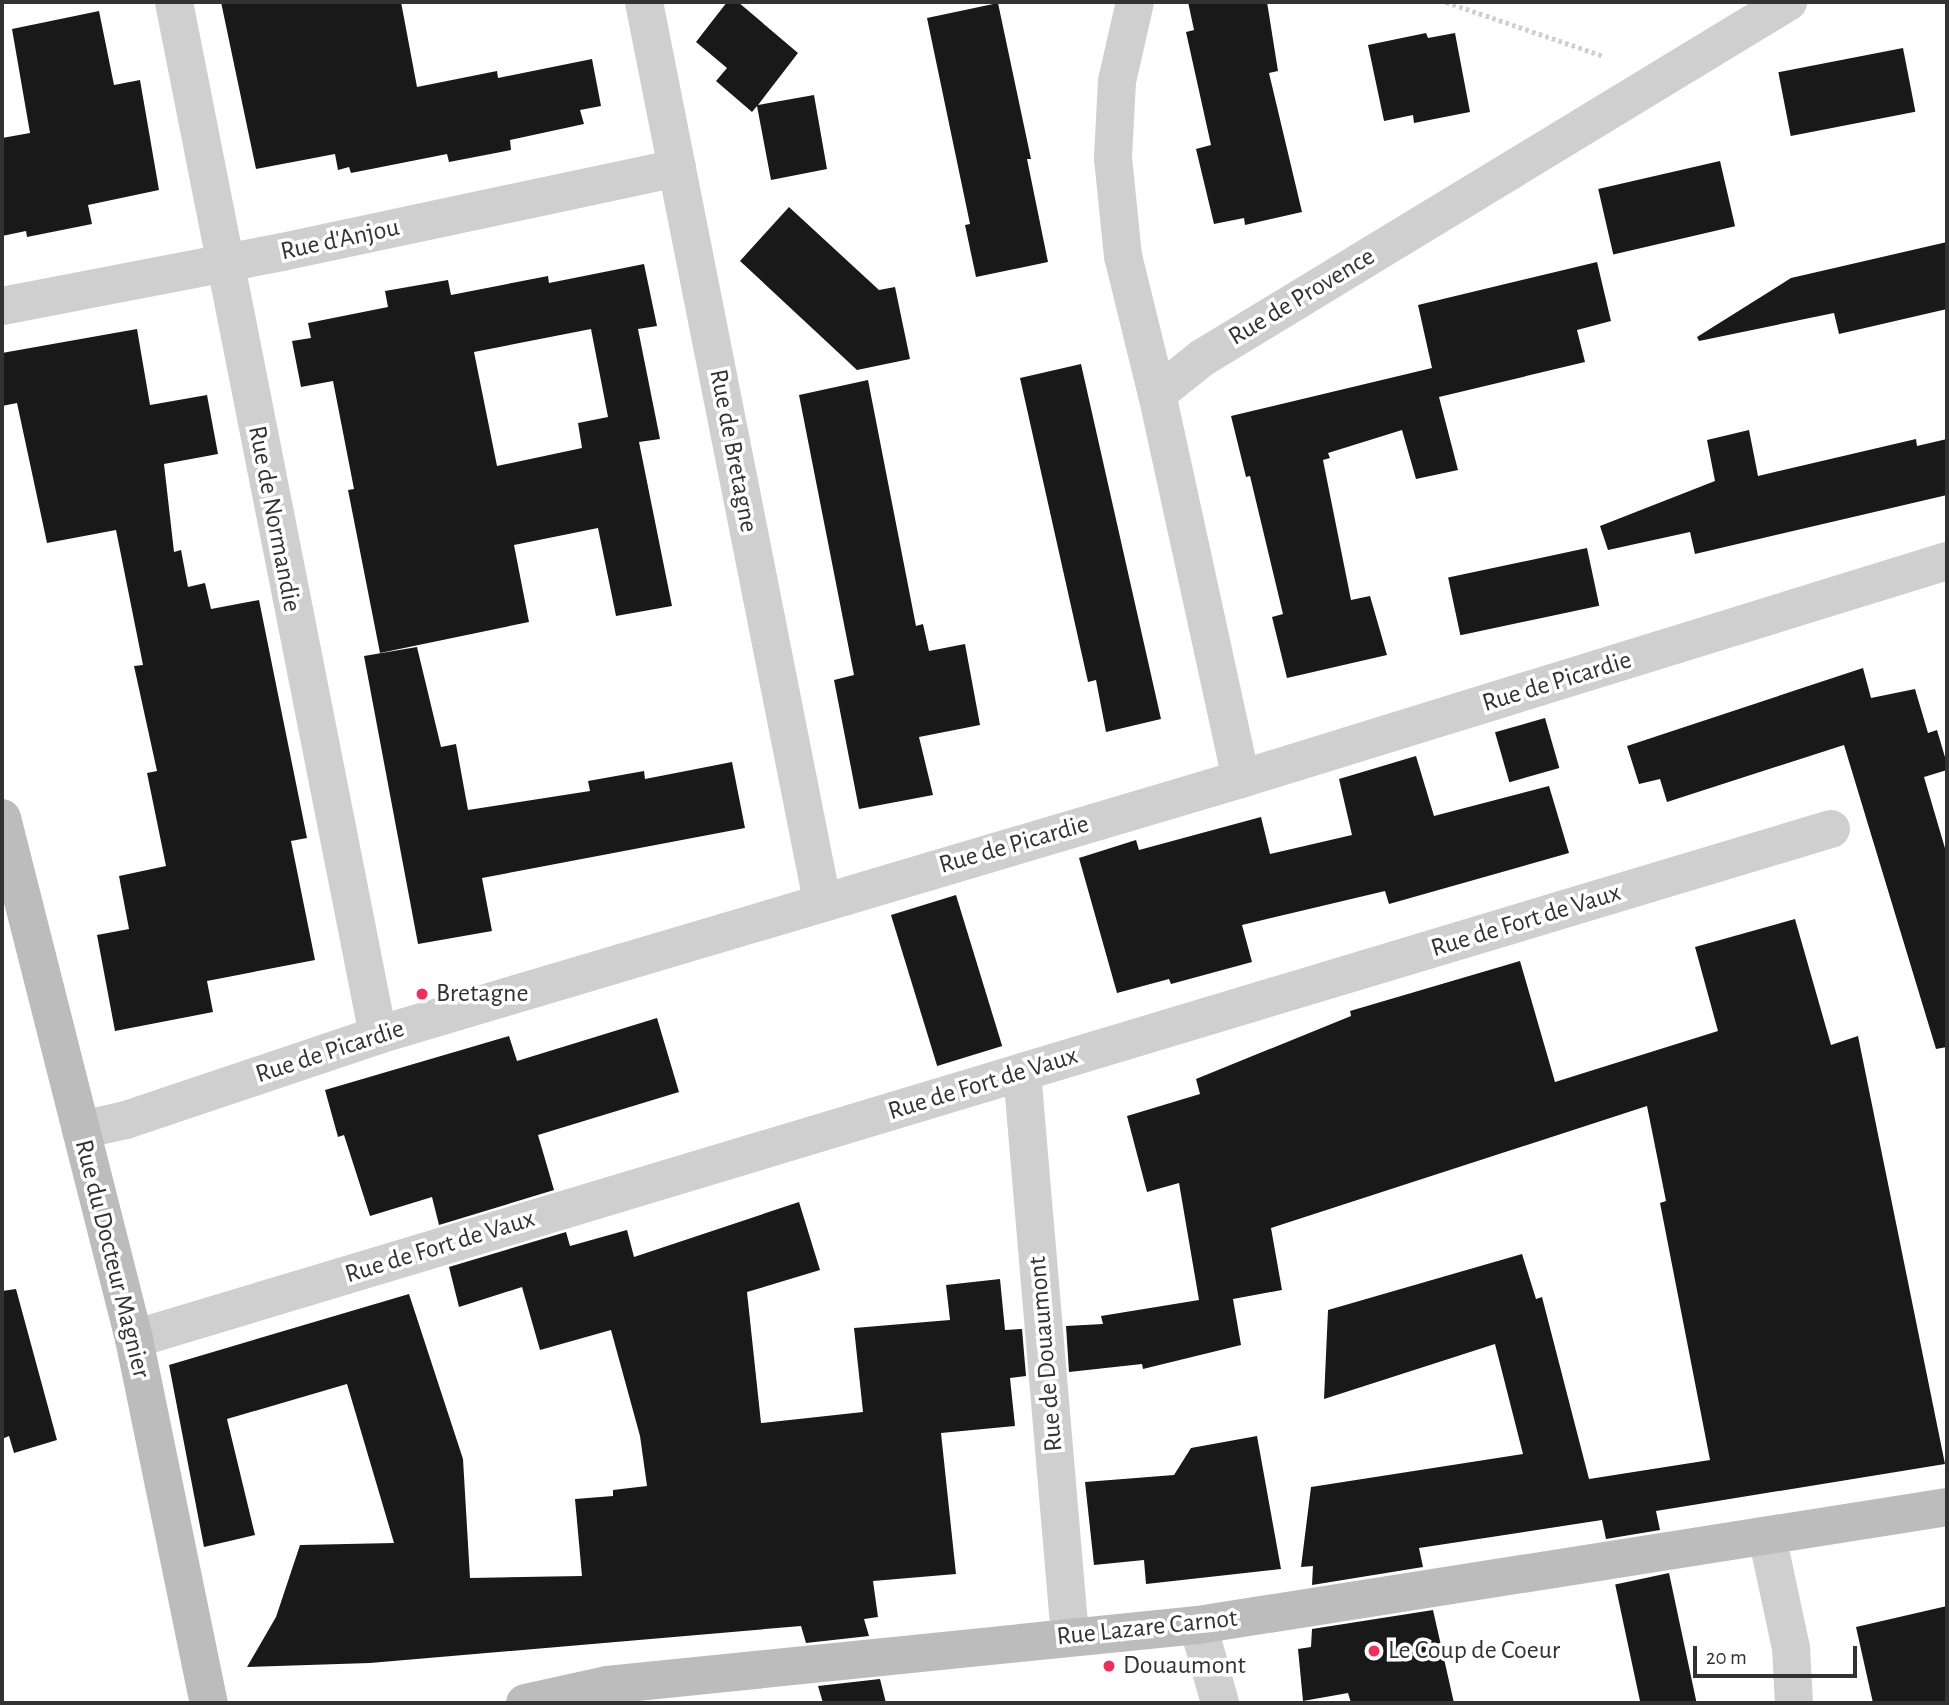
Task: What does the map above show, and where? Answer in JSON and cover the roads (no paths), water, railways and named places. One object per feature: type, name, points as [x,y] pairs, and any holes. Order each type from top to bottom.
[{"type":"street","name":"Rue de Normandie","points":[[174,2],[378,1035]]},
{"type":"street","name":"Rue de Bretagne","points":[[644,2],[822,901]]},
{"type":"street","points":[[1135,2],[1118,81],[1113,158],[1123,257],[1157,394],[1241,779]]},
{"type":"street","name":"Rue de Provence","points":[[1157,394],[1202,358],[1788,2]]},
{"type":"street","name":"Rue d'Anjou","points":[[2,306],[677,168]]},
{"type":"street","name":"Rue de Picardie","points":[[81,1130],[126,1120],[378,1035],[822,901],[1241,779],[1947,561]]},
{"type":"street","name":"Rue du Docteur Magnier","points":[[2,818],[134,1339],[209,1703]]},
{"type":"street","name":"Rue de Fort de Vaux","points":[[134,1339],[1831,829]]},
{"type":"street","name":"Rue de Douaumont","points":[[1022,1072],[1069,1636]]},
{"type":"street","name":"Rue Lazare Carnot","points":[[525,1703],[607,1685],[1198,1625],[1947,1507]]},
{"type":"street","points":[[1767,1536],[1791,1648],[1794,1703]]},
{"type":"street","points":[[1198,1625],[1220,1703]]},
{"type":"place","name":"Bretagne","points":[[422,994]]},
{"type":"place","name":"Le Coup de Coeur","points":[[1374,1651]]},
{"type":"place","name":"Douaumont","points":[[1109,1666]]}]
